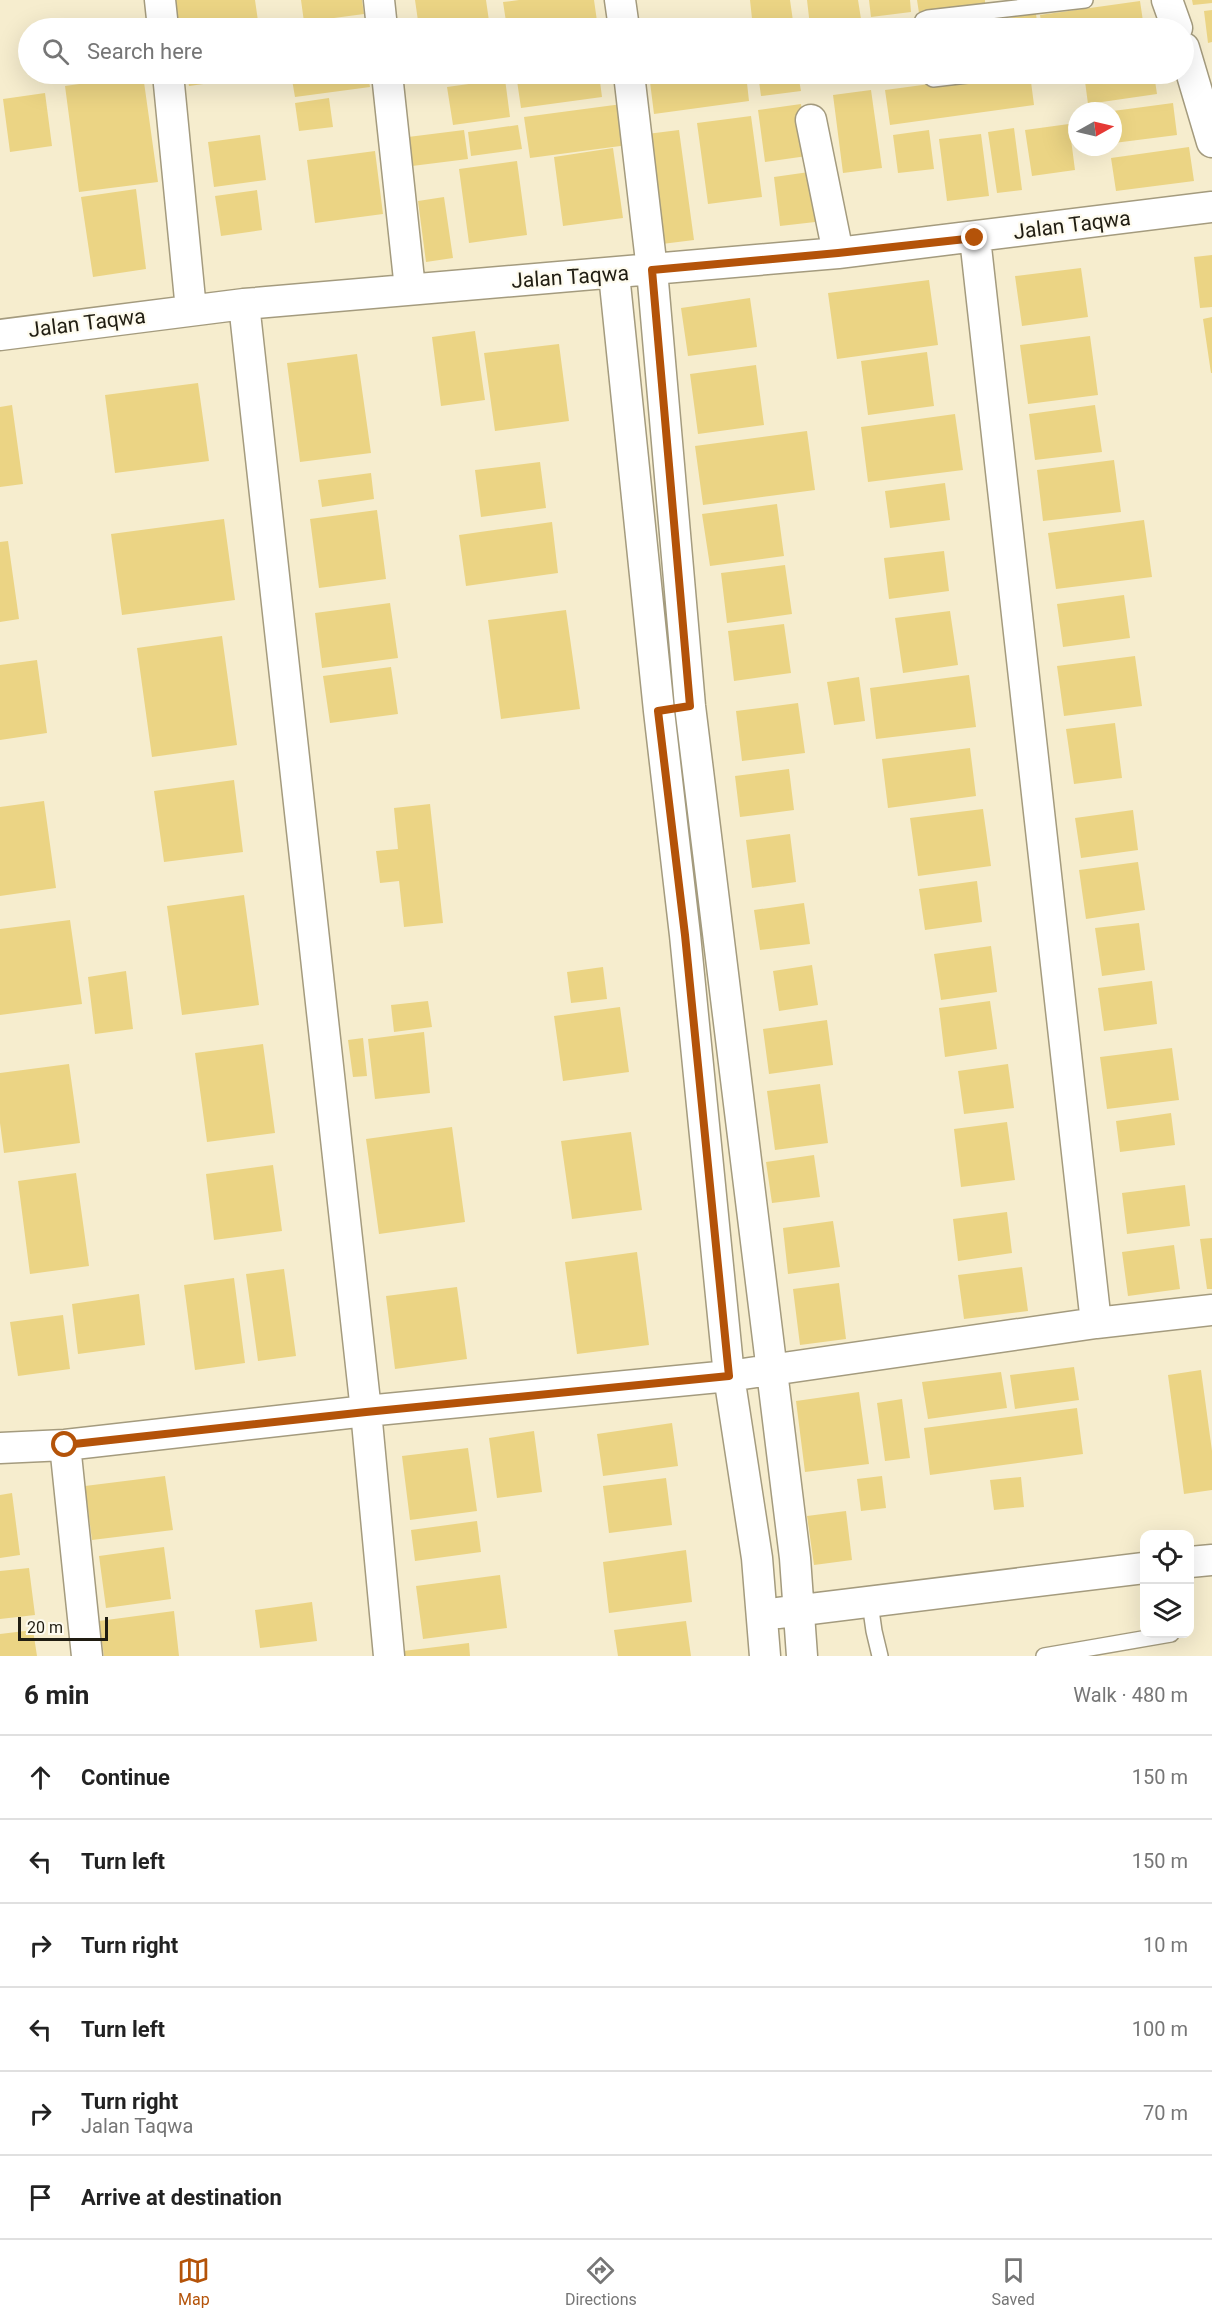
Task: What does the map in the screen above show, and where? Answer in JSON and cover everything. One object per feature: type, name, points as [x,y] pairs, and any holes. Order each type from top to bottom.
[{"type":"street","points":[[160,0],[162,18]]},
{"type":"street","points":[[380,0],[381,18]]},
{"type":"street","points":[[620,0],[623,18]]},
{"type":"street","points":[[1167,0],[1173,18]]},
{"type":"street","points":[[1194,82],[1212,142]]},
{"type":"street","points":[[169,84],[191,310]]},
{"type":"street","points":[[388,84],[410,289]]},
{"type":"street","points":[[630,84],[652,270],[690,706],[795,1558],[802,1656]]},
{"type":"street","points":[[811,120],[838,253]]},
{"type":"street","name":"Jalan Taqwa","points":[[0,335],[244,304],[838,253],[975,238],[1212,207]]},
{"type":"street","points":[[975,238],[1096,1323]]},
{"type":"street","points":[[614,274],[658,711],[685,935],[729,1376],[757,1558],[765,1656]]},
{"type":"street","points":[[244,304],[366,1412],[389,1656]]},
{"type":"street","points":[[658,711],[690,706]]},
{"type":"street","points":[[685,935],[718,933]]},
{"type":"street","points":[[0,1448],[65,1445],[729,1376],[1096,1323],[1212,1310]]},
{"type":"street","points":[[65,1445],[87,1656]]},
{"type":"street","points":[[1194,1562],[1212,1560]]},
{"type":"street","points":[[762,1615],[1140,1569]]},
{"type":"lane","points":[[928,18],[1085,0]]},
{"type":"lane","points":[[870,1603],[880,1656]]},
{"type":"lane","points":[[1044,1656],[1148,1638]]},
{"type":"building","points":[[171,0],[255,0],[258,18],[174,18]]},
{"type":"building","points":[[301,0],[362,0],[364,14],[334,18],[303,18]]},
{"type":"building","points":[[415,0],[486,0],[489,18],[418,18]]},
{"type":"building","points":[[594,0],[597,18],[505,18],[503,2]]},
{"type":"building","points":[[750,0],[790,0],[793,18],[752,18]]},
{"type":"building","points":[[807,0],[858,0],[861,18],[809,18]]},
{"type":"building","points":[[869,0],[910,0],[911,12],[871,17]]},
{"type":"building","points":[[917,0],[985,0],[985,4],[919,13]]},
{"type":"building","points":[[1192,0],[1212,0],[1212,3],[1193,5]]},
{"type":"building","points":[[1140,1],[1143,18],[1040,18],[1040,15]]},
{"type":"building","points":[[1212,10],[1212,42],[1208,43],[1204,11]]},
{"type":"building","points":[[1036,14],[1037,18],[1007,18]]},
{"type":"building","points":[[144,84],[158,182],[79,192],[65,86]]},
{"type":"building","points":[[293,84],[370,84],[370,87],[295,97]]},
{"type":"building","points":[[469,84],[506,84],[510,117],[453,125],[447,87]]},
{"type":"building","points":[[517,84],[600,84],[602,97],[521,108]]},
{"type":"building","points":[[650,84],[747,84],[749,101],[654,114]]},
{"type":"building","points":[[759,84],[800,84],[801,91],[761,96]]},
{"type":"building","points":[[930,84],[1031,84],[1034,105],[890,125],[885,90]]},
{"type":"building","points":[[1085,84],[1156,84],[1157,94],[1088,102]]},
{"type":"building","points":[[871,90],[882,168],[843,173],[833,95]]},
{"type":"building","points":[[45,93],[52,146],[10,152],[3,99]]},
{"type":"building","points":[[329,98],[333,127],[299,131],[295,103]]},
{"type":"building","points":[[1173,103],[1177,135],[1122,142],[1122,110]]},
{"type":"building","points":[[622,104],[628,145],[530,158],[524,117]]},
{"type":"building","points":[[801,104],[807,156],[765,162],[758,110]]},
{"type":"building","points":[[751,116],[762,197],[708,204],[697,123]]},
{"type":"building","points":[[1068,124],[1068,156],[1073,156],[1075,170],[1032,176],[1025,130]]},
{"type":"building","points":[[518,125],[522,149],[471,156],[468,132]]},
{"type":"building","points":[[1014,128],[1022,190],[997,193],[988,132]]},
{"type":"building","points":[[464,130],[468,159],[412,166],[408,137]]},
{"type":"building","points":[[679,130],[694,240],[662,244],[647,134]]},
{"type":"building","points":[[929,130],[934,169],[898,173],[893,135]]},
{"type":"building","points":[[981,134],[989,196],[947,201],[939,139]]},
{"type":"building","points":[[260,135],[266,180],[214,187],[208,142]]},
{"type":"building","points":[[1189,147],[1194,181],[1116,191],[1111,158]]},
{"type":"building","points":[[613,148],[623,218],[563,226],[554,157]]},
{"type":"building","points":[[375,151],[383,214],[315,223],[307,160]]},
{"type":"building","points":[[517,161],[527,235],[469,243],[459,169]]},
{"type":"building","points":[[816,171],[824,221],[780,226],[774,177]]},
{"type":"building","points":[[136,189],[146,269],[93,277],[81,197]]},
{"type":"building","points":[[257,190],[262,230],[221,236],[215,196]]},
{"type":"building","points":[[444,197],[453,258],[426,262],[418,201]]},
{"type":"building","points":[[1212,255],[1212,307],[1200,308],[1194,257]]},
{"type":"building","points":[[1081,268],[1088,317],[1022,326],[1015,276]]},
{"type":"building","points":[[929,280],[938,345],[837,359],[828,293]]},
{"type":"building","points":[[750,298],[757,347],[688,356],[681,308]]},
{"type":"building","points":[[1212,317],[1212,373],[1211,373],[1203,319]]},
{"type":"building","points":[[475,331],[485,400],[441,406],[432,337]]},
{"type":"building","points":[[1090,336],[1098,395],[1028,404],[1020,345]]},
{"type":"building","points":[[559,344],[569,421],[495,431],[484,353]]},
{"type":"building","points":[[927,352],[934,406],[868,415],[861,361]]},
{"type":"building","points":[[357,354],[371,453],[300,462],[287,363]]},
{"type":"building","points":[[756,365],[764,425],[698,434],[690,374]]},
{"type":"building","points":[[198,383],[209,461],[115,473],[105,395]]},
{"type":"building","points":[[12,405],[23,484],[0,487],[0,407]]},
{"type":"building","points":[[1095,405],[1102,452],[1035,460],[1029,414]]},
{"type":"building","points":[[955,414],[963,470],[868,482],[861,427]]},
{"type":"building","points":[[807,431],[815,490],[703,505],[695,446]]},
{"type":"building","points":[[1114,460],[1121,512],[1043,521],[1037,470]]},
{"type":"building","points":[[540,462],[546,508],[481,517],[475,470]]},
{"type":"building","points":[[371,473],[374,499],[322,507],[318,480]]},
{"type":"building","points":[[945,483],[950,520],[890,528],[885,491]]},
{"type":"building","points":[[777,504],[784,556],[710,566],[702,514]]},
{"type":"building","points":[[377,510],[386,579],[319,588],[310,519]]},
{"type":"building","points":[[224,519],[235,600],[122,615],[111,534]]},
{"type":"building","points":[[1144,520],[1152,577],[1056,589],[1048,533]]},
{"type":"building","points":[[552,522],[558,573],[466,586],[459,535]]},
{"type":"building","points":[[8,541],[19,619],[0,622],[0,542]]},
{"type":"building","points":[[944,551],[949,591],[889,599],[884,558]]},
{"type":"building","points":[[785,565],[792,614],[727,623],[721,573]]},
{"type":"building","points":[[1124,595],[1130,638],[1063,647],[1057,604]]},
{"type":"building","points":[[390,603],[398,658],[322,668],[315,613]]},
{"type":"building","points":[[566,610],[580,709],[501,719],[488,620]]},
{"type":"building","points":[[950,611],[958,665],[903,673],[895,618]]},
{"type":"building","points":[[784,624],[791,673],[734,681],[728,631]]},
{"type":"building","points":[[222,636],[237,745],[152,757],[137,648]]},
{"type":"building","points":[[1135,656],[1142,706],[1064,716],[1057,666]]},
{"type":"building","points":[[37,660],[47,733],[0,740],[0,665]]},
{"type":"building","points":[[391,667],[398,714],[330,723],[323,676]]},
{"type":"building","points":[[969,675],[976,727],[876,739],[870,688]]},
{"type":"building","points":[[859,677],[865,721],[834,725],[827,682]]},
{"type":"building","points":[[798,703],[805,753],[742,761],[736,711]]},
{"type":"building","points":[[1115,723],[1122,778],[1074,784],[1066,729]]},
{"type":"building","points":[[970,748],[976,796],[888,808],[882,759]]},
{"type":"building","points":[[789,769],[794,810],[740,817],[735,776]]},
{"type":"building","points":[[234,780],[243,852],[164,862],[154,791]]},
{"type":"building","points":[[44,801],[56,888],[0,896],[0,807]]},
{"type":"building","points":[[430,804],[443,923],[404,927],[399,881],[380,883],[376,851],[398,849],[394,808]]},
{"type":"building","points":[[983,809],[991,866],[918,876],[910,818]]},
{"type":"building","points":[[1133,810],[1138,850],[1081,858],[1075,818]]},
{"type":"building","points":[[790,834],[796,882],[752,888],[746,840]]},
{"type":"building","points":[[1138,862],[1145,910],[1086,919],[1079,870]]},
{"type":"building","points":[[977,881],[982,922],[925,930],[919,889]]},
{"type":"building","points":[[244,895],[259,1005],[182,1015],[167,906]]},
{"type":"building","points":[[804,903],[810,944],[760,950],[754,910]]},
{"type":"building","points":[[70,920],[82,1004],[0,1015],[0,929]]},
{"type":"building","points":[[1139,923],[1145,970],[1102,976],[1095,928]]},
{"type":"building","points":[[991,946],[997,992],[941,1000],[934,954]]},
{"type":"building","points":[[812,965],[818,1005],[779,1011],[773,971]]},
{"type":"building","points":[[603,967],[607,999],[571,1003],[567,972]]},
{"type":"building","points":[[126,971],[133,1029],[95,1034],[88,977]]},
{"type":"building","points":[[1152,981],[1157,1024],[1104,1031],[1098,988]]},
{"type":"building","points":[[428,1001],[432,1027],[394,1032],[391,1005]]},
{"type":"building","points":[[990,1001],[997,1049],[945,1057],[939,1008]]},
{"type":"building","points":[[620,1007],[629,1072],[563,1081],[554,1016]]},
{"type":"building","points":[[827,1020],[833,1065],[769,1074],[763,1029]]},
{"type":"building","points":[[424,1032],[430,1093],[375,1099],[368,1039]]},
{"type":"building","points":[[363,1038],[367,1076],[353,1077],[348,1040]]},
{"type":"building","points":[[263,1044],[275,1133],[207,1142],[195,1053]]},
{"type":"building","points":[[1172,1048],[1179,1100],[1107,1109],[1100,1057]]},
{"type":"building","points":[[69,1064],[80,1143],[4,1153],[0,1123],[0,1073]]},
{"type":"building","points":[[1008,1064],[1014,1108],[964,1114],[958,1071]]},
{"type":"building","points":[[820,1084],[828,1143],[775,1150],[767,1091]]},
{"type":"building","points":[[1171,1113],[1175,1145],[1120,1152],[1116,1121]]},
{"type":"building","points":[[1007,1122],[1015,1180],[961,1187],[954,1129]]},
{"type":"building","points":[[452,1127],[465,1222],[379,1234],[366,1139]]},
{"type":"building","points":[[631,1132],[642,1210],[572,1219],[561,1141]]},
{"type":"building","points":[[814,1155],[820,1197],[772,1203],[766,1162]]},
{"type":"building","points":[[273,1165],[282,1231],[214,1240],[206,1174]]},
{"type":"building","points":[[76,1173],[89,1266],[30,1274],[18,1181]]},
{"type":"building","points":[[1185,1185],[1190,1226],[1127,1234],[1122,1193]]},
{"type":"building","points":[[1007,1212],[1012,1253],[958,1261],[953,1219]]},
{"type":"building","points":[[833,1221],[840,1267],[788,1274],[783,1228]]},
{"type":"building","points":[[1212,1238],[1212,1289],[1207,1289],[1200,1239]]},
{"type":"building","points":[[1174,1245],[1180,1289],[1128,1296],[1122,1252]]},
{"type":"building","points":[[637,1252],[649,1345],[577,1354],[565,1262]]},
{"type":"building","points":[[1022,1267],[1028,1311],[964,1319],[958,1275]]},
{"type":"building","points":[[284,1269],[296,1356],[258,1361],[246,1274]]},
{"type":"building","points":[[234,1278],[245,1363],[195,1370],[184,1285]]},
{"type":"building","points":[[839,1283],[846,1339],[800,1345],[793,1289]]},
{"type":"building","points":[[457,1287],[467,1359],[395,1369],[386,1296]]},
{"type":"building","points":[[139,1294],[145,1345],[78,1354],[72,1304]]},
{"type":"building","points":[[63,1315],[70,1369],[18,1376],[10,1322]]},
{"type":"building","points":[[1074,1367],[1079,1400],[1015,1409],[1010,1375]]},
{"type":"building","points":[[1201,1370],[1212,1451],[1212,1490],[1184,1494],[1168,1375]]},
{"type":"building","points":[[1001,1372],[1007,1408],[928,1419],[922,1382]]},
{"type":"building","points":[[859,1392],[869,1464],[805,1472],[796,1401]]},
{"type":"building","points":[[902,1399],[910,1458],[885,1461],[877,1403]]},
{"type":"building","points":[[1077,1408],[1083,1454],[930,1475],[924,1428]]},
{"type":"building","points":[[672,1423],[678,1466],[603,1476],[597,1434]]},
{"type":"building","points":[[534,1431],[542,1492],[497,1498],[489,1438]]},
{"type":"building","points":[[468,1448],[477,1511],[410,1520],[402,1456]]},
{"type":"building","points":[[165,1476],[173,1530],[92,1540],[85,1486]]},
{"type":"building","points":[[882,1476],[886,1508],[861,1511],[857,1479]]},
{"type":"building","points":[[1021,1477],[1024,1507],[994,1510],[990,1480]]},
{"type":"building","points":[[666,1478],[672,1525],[609,1533],[603,1486]]},
{"type":"building","points":[[12,1493],[20,1555],[0,1558],[0,1495]]},
{"type":"building","points":[[846,1511],[852,1560],[814,1565],[807,1516]]},
{"type":"building","points":[[477,1521],[481,1552],[415,1561],[411,1530]]},
{"type":"building","points":[[164,1547],[171,1599],[106,1608],[99,1556]]},
{"type":"building","points":[[686,1550],[692,1602],[609,1613],[603,1562]]},
{"type":"building","points":[[29,1568],[35,1615],[0,1619],[0,1571]]},
{"type":"building","points":[[500,1575],[507,1628],[423,1639],[416,1586]]},
{"type":"building","points":[[312,1602],[317,1641],[260,1648],[255,1610]]},
{"type":"building","points":[[174,1611],[179,1656],[104,1656],[99,1621]]},
{"type":"building","points":[[686,1621],[691,1656],[618,1656],[614,1630]]},
{"type":"building","points":[[33,1630],[37,1656],[0,1656],[0,1634]]},
{"type":"building","points":[[469,1643],[470,1656],[404,1656],[403,1651]]},
{"type":"route","points":[[65,1445],[729,1376],[685,935],[658,711],[690,706],[652,270],[975,238]]}]
